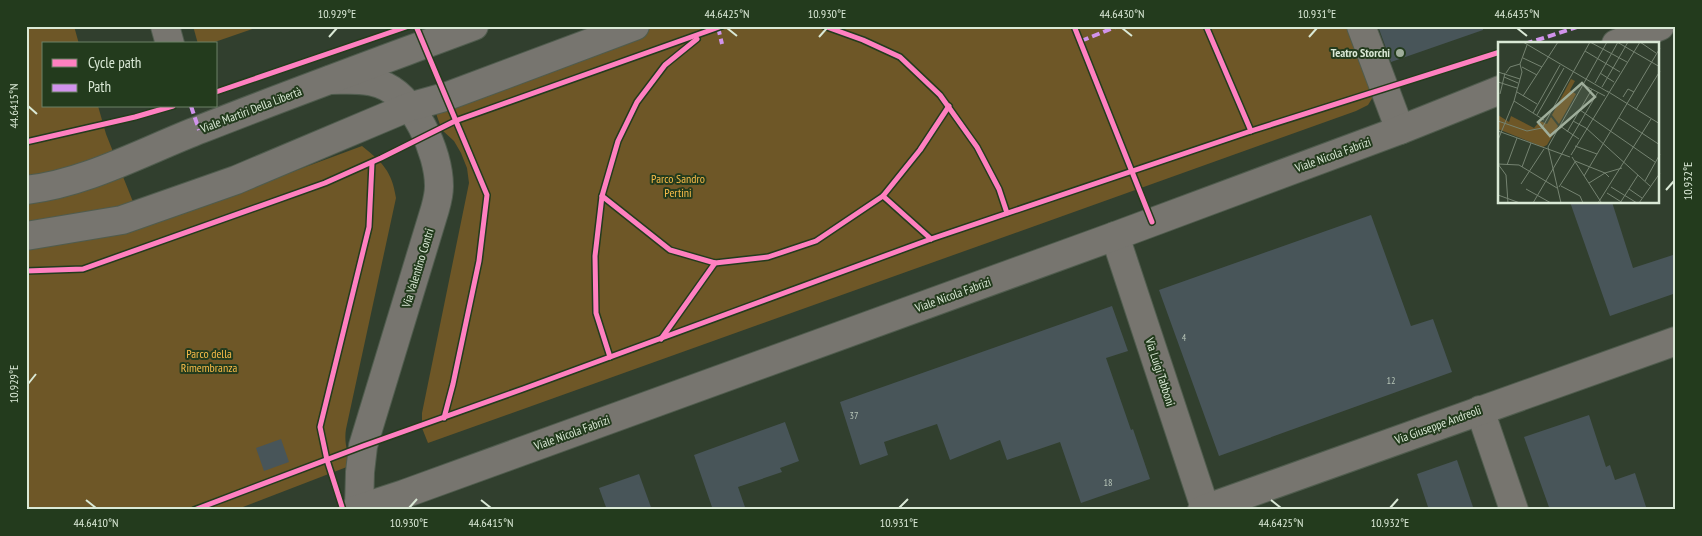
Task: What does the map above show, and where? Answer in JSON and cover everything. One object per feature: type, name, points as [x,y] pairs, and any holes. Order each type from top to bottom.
[{"type":"street","points":[[165,26],[169,42]]},
{"type":"street","points":[[26,236],[122,220],[236,180],[409,107],[445,97],[635,26]]},
{"type":"street","points":[[1361,26],[1400,130]]},
{"type":"street","points":[[1621,42],[1660,26]]},
{"type":"street","name":"Viale Martiri Della Libertà","points":[[26,190],[42,188],[92,174],[199,130],[461,29]]},
{"type":"street","name":"Via Valentino Contri","points":[[330,80],[367,81],[381,84],[397,94],[420,123],[432,152],[437,169],[439,187],[436,209],[364,446],[360,472],[371,504]]},
{"type":"street","name":"Viale Nicola Fabrizi","points":[[371,504],[1115,236],[1400,130],[1498,91]]},
{"type":"street","name":"Via Luigi Tabboni","points":[[1115,236],[1203,509]]},
{"type":"street","name":"Via Giuseppe Andreoli","points":[[1203,509],[1676,341]]},
{"type":"street","points":[[1480,410],[1514,510]]},
{"type":"green space","name":"Parco della Rimembranza","points":[[31,26],[74,26],[78,42],[42,42],[42,108],[99,108],[106,134],[143,227],[362,146],[385,168],[392,181],[396,198],[346,429],[346,447],[352,465],[235,510],[26,510],[26,28]]},
{"type":"green space","points":[[193,26],[261,26],[215,42],[197,42]]},
{"type":"green space","name":"Parco Sandro Pertini","points":[[650,26],[1353,26],[1373,97],[1368,105],[1356,111],[428,443],[422,428],[422,413],[469,183],[467,168],[461,153],[454,141],[442,130],[434,108]]},
{"type":"building","name":"Teatro Storchi","points":[[1378,26],[1483,26],[1483,30],[1391,62]]},
{"type":"building","points":[[1571,204],[1613,204],[1633,268],[1676,254],[1676,293],[1610,316]]},
{"type":"building","points":[[1371,215],[1411,326],[1433,319],[1452,372],[1219,456],[1159,290]]},
{"type":"building","points":[[1112,306],[1128,351],[1106,358],[1150,479],[1081,503],[1060,442],[1007,460],[1000,440],[950,460],[937,424],[884,442],[888,455],[860,465],[840,402]]},
{"type":"building","points":[[1589,415],[1606,467],[1610,465],[1615,480],[1635,473],[1647,510],[1550,510],[1524,437]]},
{"type":"building","points":[[785,422],[799,461],[780,468],[782,472],[738,487],[746,510],[713,510],[694,455]]},
{"type":"building","points":[[281,439],[289,462],[264,471],[256,448]]},
{"type":"building","points":[[1457,460],[1474,510],[1429,510],[1417,474]]},
{"type":"building","points":[[639,474],[652,510],[607,510],[599,488]]},
{"type":"marked path","points":[[1081,41],[1118,26]]},
{"type":"marked path","points":[[1531,42],[1580,26]]},
{"type":"marked path","points":[[718,27],[722,44]]},
{"type":"marked path","points":[[192,108],[199,130]]},
{"type":"cycle path","points":[[218,91],[409,26]]},
{"type":"cycle path","points":[[416,26],[487,195],[479,261],[444,418]]},
{"type":"cycle path","points":[[26,271],[83,269],[325,183],[381,158],[455,121],[722,26]]},
{"type":"cycle path","points":[[824,26],[863,40],[900,57],[940,95],[977,147],[999,189],[1007,213]]},
{"type":"cycle path","points":[[1074,26],[1152,222]]},
{"type":"cycle path","points":[[1206,26],[1251,131]]},
{"type":"cycle path","points":[[610,357],[596,313],[595,256],[602,196],[618,141],[637,102],[665,65],[697,39]]},
{"type":"cycle path","points":[[194,510],[363,446],[931,239],[1251,131],[1498,53]]},
{"type":"cycle path","points":[[602,196],[670,250],[715,263],[768,257],[816,241],[883,196],[920,150],[949,106]]},
{"type":"cycle path","points":[[26,142],[166,108]]},
{"type":"cycle path","points":[[343,510],[327,460],[320,427],[369,227],[372,163]]},
{"type":"cycle path","points":[[883,196],[931,239]]},
{"type":"cycle path","points":[[661,339],[715,263]]},
{"type":"place","name":"Teatro Storchi","points":[[1400,53]]}]
